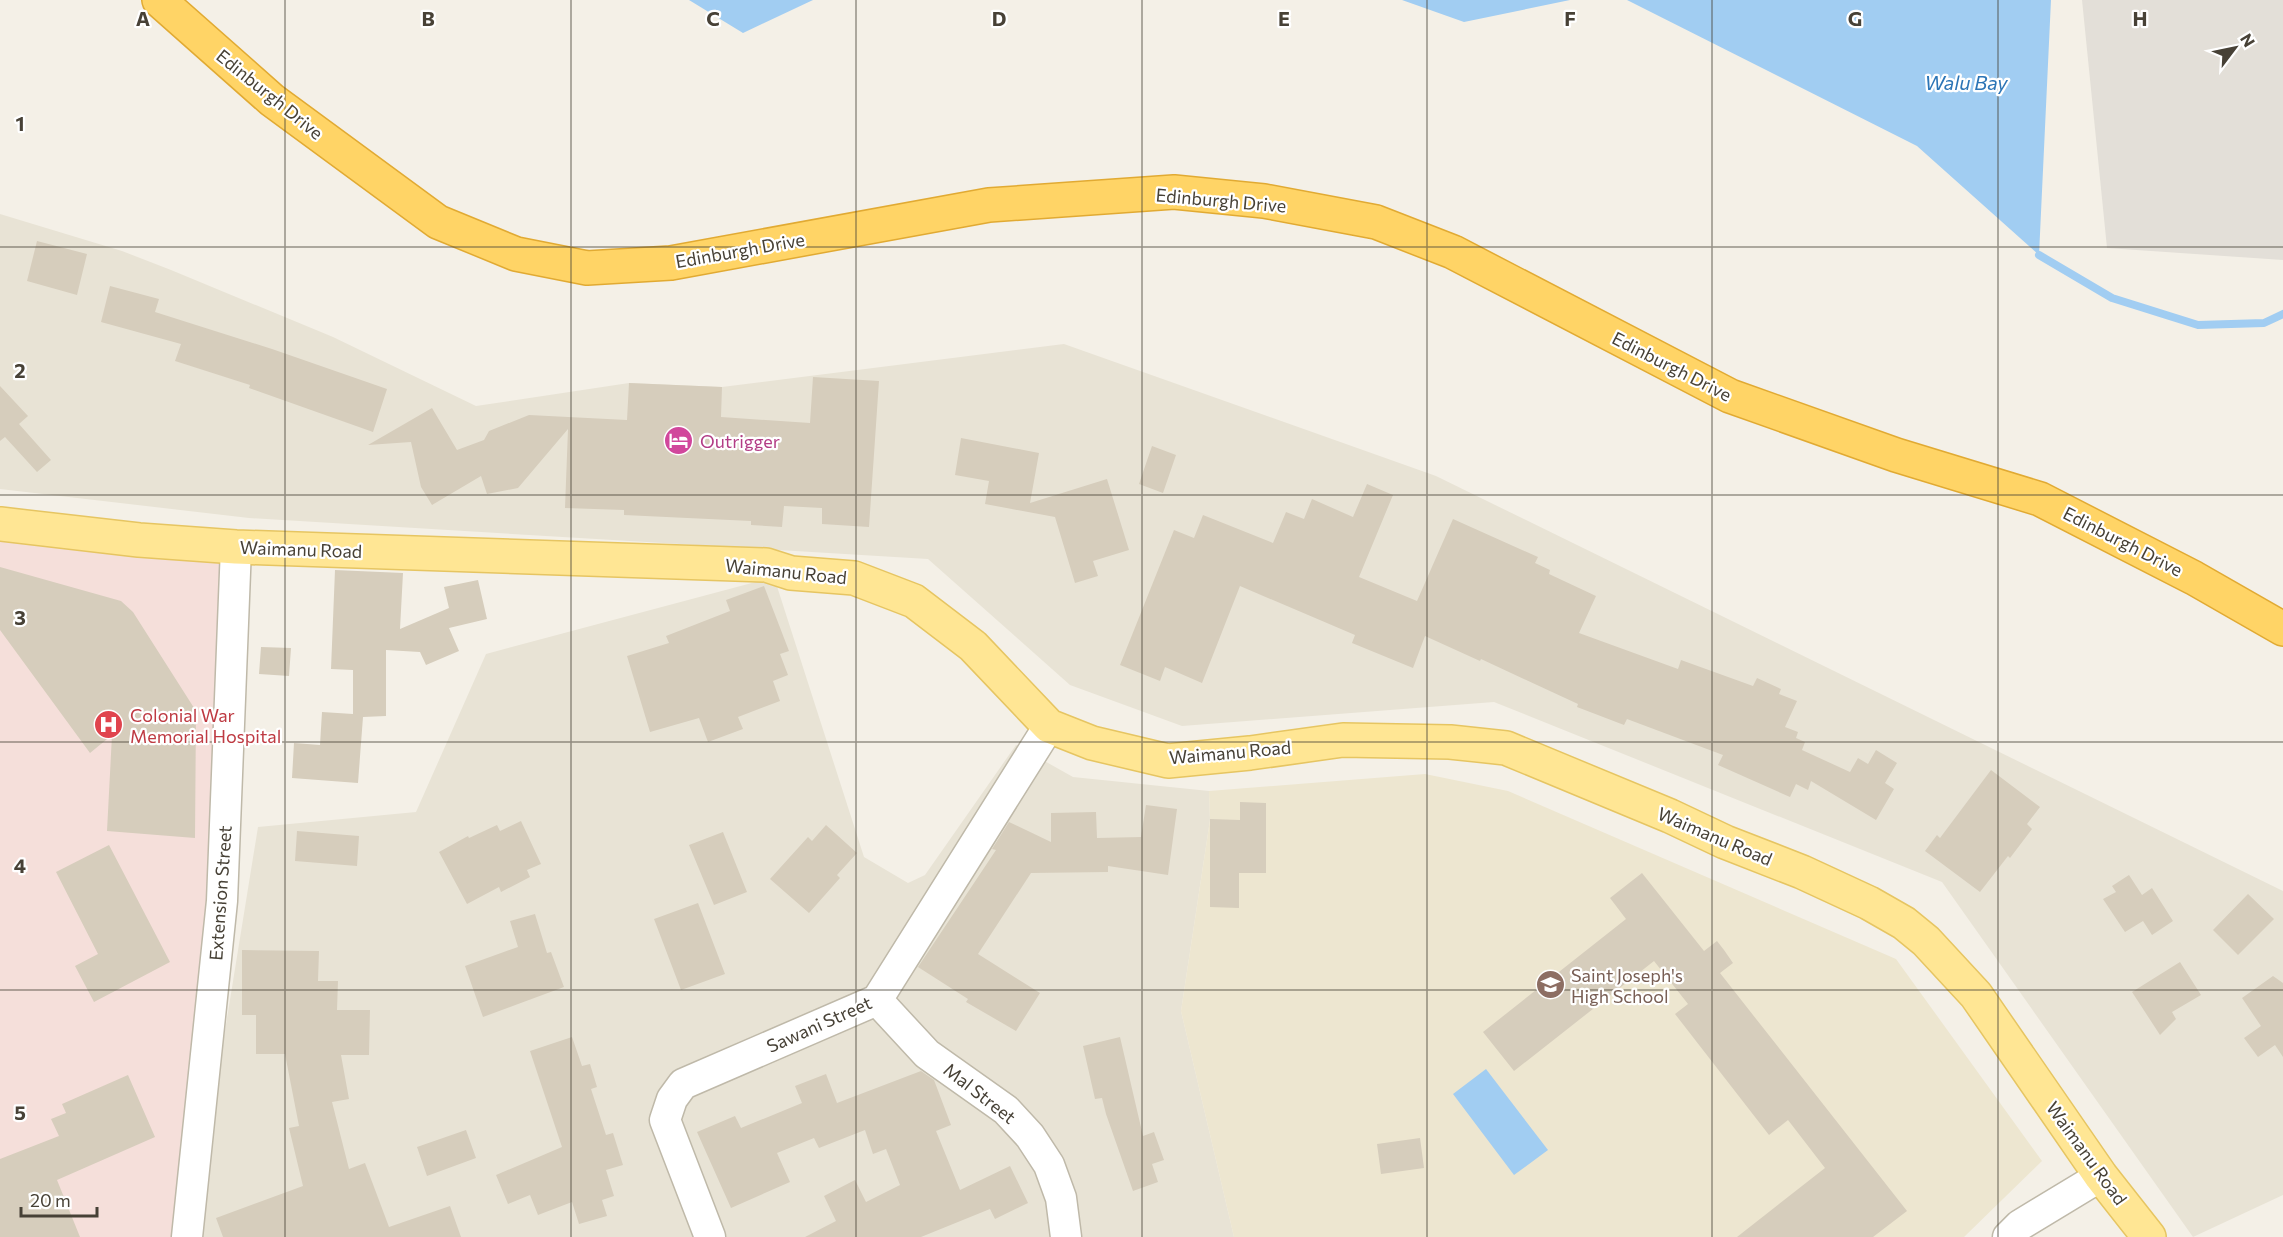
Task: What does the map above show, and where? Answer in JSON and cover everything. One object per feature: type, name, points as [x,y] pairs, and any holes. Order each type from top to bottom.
[{"type":"highway","name":"Edinburgh Drive","points":[[159,0],[272,100],[438,222],[516,254],[587,268],[671,263],[989,206],[1174,192],[1264,201],[1376,222],[1453,252],[1730,396],[1896,455],[2040,499],[2194,578],[2283,629]]},
{"type":"main road","name":"Waimanu Road","points":[[0,524],[139,540],[236,547],[766,565],[790,573],[854,578],[914,601],[973,646],[1049,726],[1092,743],[1168,761],[1250,753],[1343,740],[1450,742],[1506,748],[1670,816],[1725,842],[1802,872],[1904,923],[1926,941],[1976,995],[2101,1176],[2149,1237]]},
{"type":"street","name":"Extension Street","points":[[187,1237],[222,901],[236,547]]},
{"type":"street","name":"Sawani Street","points":[[710,1237],[665,1120],[672,1099],[683,1084],[877,1000],[1049,726]]},
{"type":"street","name":"Mal Street","points":[[877,1000],[927,1054],[1006,1110],[1030,1136],[1049,1165],[1061,1198],[1066,1237]]},
{"type":"street","points":[[2008,1237],[2020,1225],[2101,1176]]},
{"type":"shaded area","points":[[2082,0],[2283,0],[2283,260],[2107,248]]},
{"type":"shaded area","points":[[0,214],[122,251],[171,270],[333,337],[476,406],[629,383],[722,387],[1064,344],[1436,476],[2283,891],[2283,1195],[2193,1237],[1942,882],[1494,702],[1182,726],[1070,685],[928,559],[249,518],[0,489]]},
{"type":"shaded area","name":"Colonial War Memorial Hospital","points":[[0,533],[224,546],[211,904],[176,1237],[0,1237]]},
{"type":"shaded area","points":[[774,577],[864,857],[908,883],[925,875],[1016,745],[1073,777],[1209,791],[1210,820],[1181,1011],[1234,1237],[200,1237],[206,1148],[258,827],[416,812],[486,654]]},
{"type":"shaded area","name":"Saint Joseph's High School","points":[[1425,774],[1508,791],[1896,959],[2042,1161],[1964,1237],[1234,1237],[1181,1011],[1210,820],[1209,791]]},
{"type":"water","points":[[689,0],[813,0],[743,33]]},
{"type":"water","points":[[1402,0],[1570,0],[1464,22]]},
{"type":"water","name":"Walu Bay","points":[[1627,0],[2051,0],[2039,255],[1917,146]]},
{"type":"water","points":[[1486,1069],[1548,1150],[1514,1175],[1453,1094]]},
{"type":"building","points":[[37,241],[87,254],[77,295],[27,281]]},
{"type":"building","points":[[110,286],[159,299],[155,312],[387,389],[373,432],[249,388],[250,385],[175,361],[181,344],[101,322]]},
{"type":"building","points":[[813,377],[879,381],[869,527],[822,524],[822,508],[784,506],[782,527],[751,525],[751,521],[624,515],[624,510],[565,508],[568,429],[518,488],[487,494],[481,476],[432,505],[421,487],[411,442],[368,445],[432,408],[457,450],[484,440],[489,431],[529,415],[627,420],[629,383],[722,387],[721,417],[810,423]]},
{"type":"building","points":[[0,386],[28,416],[19,424],[51,460],[37,472],[5,437],[0,441]]},
{"type":"building","points":[[961,438],[1039,453],[1030,503],[1107,479],[1129,550],[1093,561],[1098,576],[1075,583],[1055,517],[985,504],[989,481],[955,475]]},
{"type":"building","points":[[1152,446],[1176,455],[1163,493],[1139,484]]},
{"type":"building","points":[[1367,484],[1393,495],[1359,577],[1417,601],[1453,519],[1538,557],[1535,563],[1550,570],[1549,574],[1596,596],[1579,633],[1678,669],[1681,660],[1753,686],[1757,678],[1781,689],[1779,694],[1797,701],[1785,727],[1798,732],[1796,738],[1805,742],[1802,750],[1850,772],[1858,758],[1868,764],[1876,750],[1897,763],[1885,783],[1894,789],[1876,820],[1811,781],[1808,790],[1796,784],[1790,797],[1718,765],[1723,755],[1627,719],[1624,725],[1577,707],[1578,704],[1425,636],[1413,668],[1352,643],[1355,635],[1240,586],[1202,683],[1165,667],[1160,681],[1120,665],[1174,530],[1194,538],[1203,515],[1273,543],[1286,512],[1304,519],[1312,499],[1353,517]]},
{"type":"building","points":[[0,567],[121,601],[133,612],[196,711],[195,838],[107,831],[112,735],[90,753],[0,630]]},
{"type":"building","points":[[335,570],[403,573],[400,629],[449,608],[444,587],[478,580],[487,619],[449,628],[459,651],[426,665],[420,652],[386,650],[386,716],[363,717],[358,783],[292,778],[294,743],[320,745],[322,712],[353,714],[353,670],[331,669]]},
{"type":"building","points":[[764,586],[789,651],[780,654],[788,675],[773,681],[780,701],[738,717],[743,729],[708,742],[699,718],[650,732],[627,656],[669,643],[666,636],[730,611],[726,600]]},
{"type":"building","points":[[261,647],[291,648],[289,676],[259,674]]},
{"type":"building","points":[[1991,770],[2040,807],[2027,824],[2032,829],[1980,892],[1925,851],[1937,835],[1940,838]]},
{"type":"building","points":[[1240,802],[1266,803],[1266,873],[1239,873],[1239,908],[1210,907],[1210,819],[1240,820]]},
{"type":"building","points":[[1146,805],[1177,809],[1168,875],[1108,866],[1108,872],[1031,873],[978,954],[1040,993],[1016,1031],[966,1002],[968,999],[918,967],[996,850],[992,849],[1009,822],[1051,842],[1051,813],[1096,812],[1097,838],[1141,837]]},
{"type":"building","points":[[521,821],[541,864],[527,870],[530,877],[501,892],[499,887],[467,904],[439,852],[468,836],[469,838],[497,825],[500,831]]},
{"type":"building","points":[[826,825],[857,853],[837,875],[840,878],[809,913],[770,879],[808,837],[812,841]]},
{"type":"building","points":[[297,831],[359,836],[357,866],[295,861]]},
{"type":"building","points":[[723,832],[747,892],[714,905],[689,845]]},
{"type":"building","points":[[109,845],[170,962],[94,1002],[75,966],[98,954],[56,872]]},
{"type":"building","points":[[1642,873],[1704,951],[1717,941],[1733,963],[1720,973],[1907,1211],[1873,1237],[1737,1237],[1825,1168],[1788,1120],[1769,1135],[1675,1014],[1688,1004],[1654,961],[1514,1071],[1483,1032],[1626,919],[1610,898]]},
{"type":"building","points":[[2129,875],[2142,895],[2152,888],[2173,921],[2152,935],[2143,921],[2125,932],[2103,899],[2116,892],[2112,886]]},
{"type":"building","points":[[2248,894],[2274,919],[2238,955],[2213,930]]},
{"type":"building","points":[[698,903],[725,974],[681,990],[654,919]]},
{"type":"building","points":[[535,914],[547,953],[551,952],[564,987],[483,1017],[465,966],[518,947],[510,921]]},
{"type":"building","points":[[242,950],[319,951],[318,981],[338,981],[337,1010],[370,1010],[369,1055],[341,1055],[349,1099],[332,1102],[349,1169],[365,1163],[389,1227],[450,1206],[461,1237],[223,1237],[216,1218],[303,1186],[289,1128],[299,1126],[285,1054],[256,1054],[256,1015],[242,1015]]},
{"type":"building","points":[[2180,962],[2201,995],[2172,1012],[2176,1019],[2160,1035],[2132,992]]},
{"type":"building","points":[[2273,976],[2283,983],[2283,1057],[2275,1045],[2258,1057],[2244,1038],[2261,1026],[2242,998]]},
{"type":"building","points":[[572,1037],[582,1066],[590,1064],[597,1087],[591,1089],[606,1135],[613,1133],[623,1165],[606,1170],[614,1196],[602,1200],[607,1216],[579,1224],[572,1202],[538,1215],[530,1195],[508,1204],[496,1175],[562,1147],[530,1051]]},
{"type":"building","points":[[1120,1037],[1143,1136],[1154,1132],[1164,1160],[1152,1164],[1158,1182],[1133,1191],[1102,1098],[1095,1099],[1083,1046]]},
{"type":"building","points":[[921,1071],[934,1080],[951,1125],[936,1131],[960,1190],[1010,1166],[1028,1203],[995,1219],[990,1209],[921,1237],[805,1237],[836,1221],[824,1196],[855,1180],[866,1202],[900,1185],[886,1149],[873,1154],[865,1130],[819,1148],[814,1138],[777,1153],[790,1182],[731,1208],[697,1132],[735,1116],[741,1128],[802,1103],[795,1086],[826,1074],[837,1103]]},
{"type":"building","points":[[128,1075],[155,1137],[57,1180],[80,1237],[0,1237],[0,1159],[59,1136],[51,1119],[66,1113],[62,1104]]},
{"type":"building","points":[[466,1130],[476,1158],[427,1176],[417,1147]]},
{"type":"building","points":[[1420,1138],[1424,1168],[1381,1174],[1377,1144]]},
{"type":"waterway","points":[[2039,255],[2112,298],[2198,325],[2264,323],[2283,314]]},
{"type":"place","name":"Outrigger","points":[[679,441]]},
{"type":"place","name":"Colonial War Memorial Hospital","points":[[109,725]]},
{"type":"place","name":"Saint Joseph's High School","points":[[1550,985]]}]
